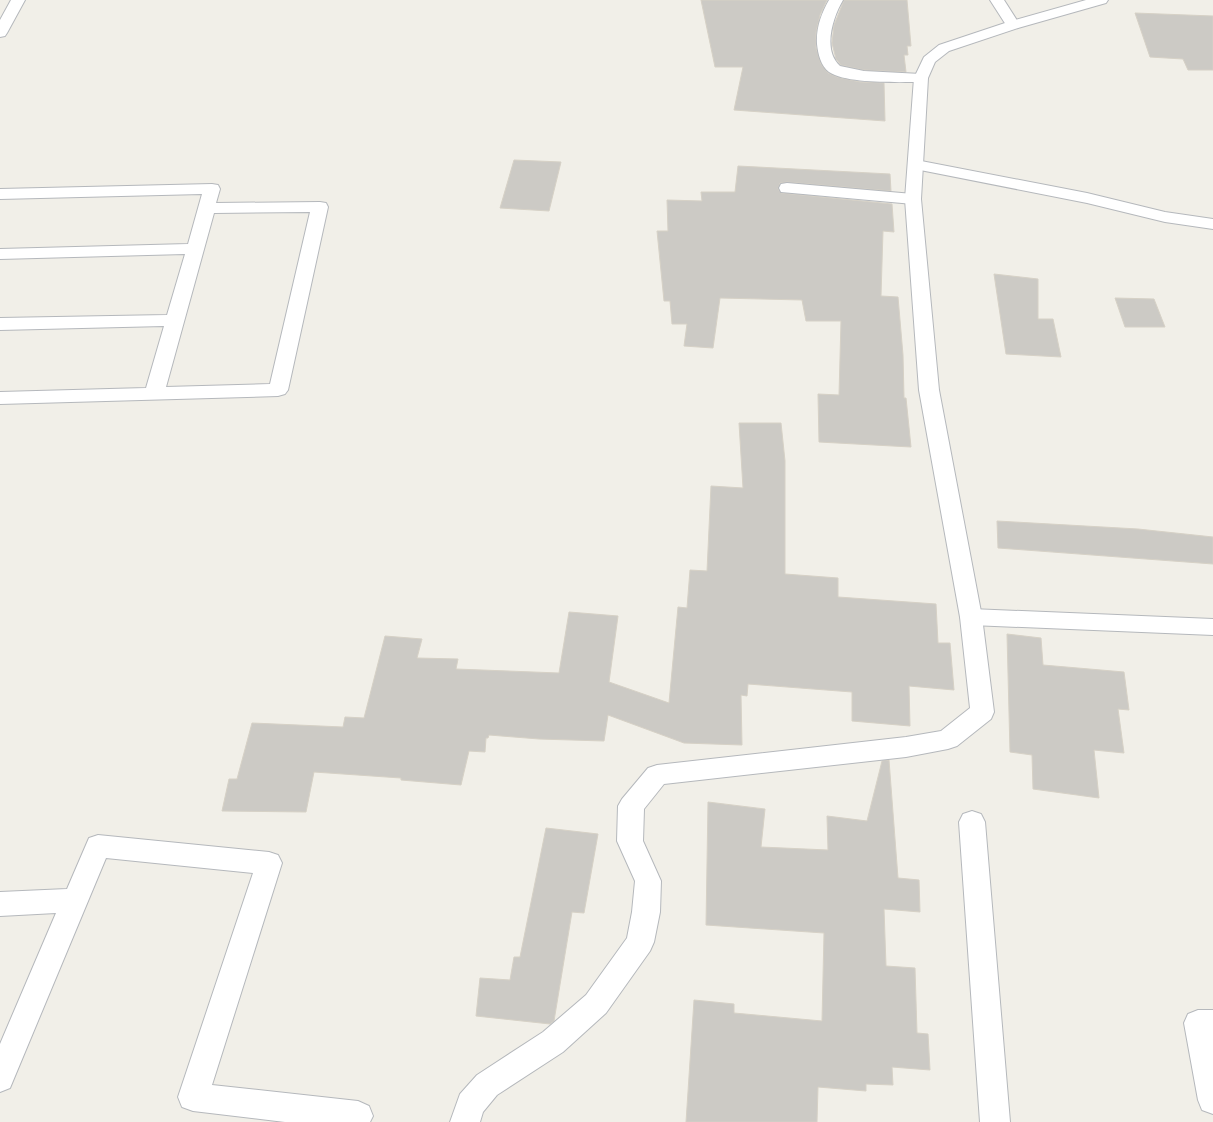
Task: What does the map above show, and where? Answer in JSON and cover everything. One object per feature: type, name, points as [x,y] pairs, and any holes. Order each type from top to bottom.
[{"type":"street","points":[[0,32],[18,0]]},
{"type":"street","points":[[836,0],[826,22],[824,40],[828,60],[834,68],[846,73],[921,78]]},
{"type":"street","points":[[997,0],[1013,25]]},
{"type":"street","points":[[465,1122],[472,1104],[487,1085],[553,1042],[596,1004],[640,942],[646,912],[648,881],[630,841],[631,806],[657,775],[906,747],[948,739],[982,712],[971,617],[929,390],[913,198],[921,78],[929,60],[944,48],[1013,25],[1101,0]]},
{"type":"street","points":[[916,164],[1087,198],[1165,217],[1213,224]]},
{"type":"street","points":[[787,188],[913,198]]},
{"type":"street","points":[[0,194],[212,189],[154,394]]},
{"type":"street","points":[[0,398],[278,390],[320,207],[207,208]]},
{"type":"street","points":[[0,254],[195,249]]},
{"type":"street","points":[[0,324],[175,320]]},
{"type":"street","points":[[971,617],[1213,627]]},
{"type":"street","points":[[972,822],[995,1122]]},
{"type":"street","points":[[0,1078],[98,846],[269,863],[192,1097],[358,1116]]},
{"type":"street","points":[[0,904],[75,900]]},
{"type":"street","points":[[1213,1023],[1198,1024],[1213,1100]]},
{"type":"building","points":[[701,0],[827,0],[820,15],[816,32],[816,48],[821,64],[828,73],[837,77],[860,82],[884,83],[885,121],[734,110],[743,67],[715,67]]},
{"type":"building","points":[[844,0],[907,0],[911,46],[907,46],[908,55],[904,55],[906,72],[864,70],[841,65],[836,59],[832,43],[834,25]]},
{"type":"building","points":[[1135,13],[1213,16],[1213,70],[1188,70],[1183,59],[1150,57]]},
{"type":"building","points":[[514,160],[561,162],[549,211],[500,208]]},
{"type":"building","points":[[738,166],[890,174],[891,191],[787,182],[780,183],[778,189],[781,193],[892,204],[894,232],[883,231],[881,296],[898,297],[903,355],[904,398],[906,398],[911,447],[819,442],[818,394],[839,395],[841,321],[806,321],[802,300],[720,298],[713,348],[684,346],[687,324],[672,324],[670,301],[664,301],[657,231],[668,231],[667,200],[702,201],[701,192],[735,192]]},
{"type":"building","points":[[994,274],[1038,279],[1038,319],[1053,319],[1061,357],[1006,354]]},
{"type":"building","points":[[1115,298],[1154,299],[1165,327],[1125,327]]},
{"type":"building","points":[[739,423],[781,423],[785,461],[785,574],[838,578],[838,597],[936,604],[938,643],[950,643],[954,690],[909,686],[910,726],[852,721],[852,692],[748,684],[747,696],[741,695],[742,745],[684,743],[608,715],[604,741],[539,739],[489,735],[488,738],[486,738],[485,752],[469,751],[461,785],[401,780],[401,778],[314,772],[306,812],[222,811],[229,779],[237,779],[252,723],[343,727],[345,717],[364,718],[385,636],[422,639],[417,658],[458,659],[456,669],[559,673],[569,612],[618,616],[609,682],[669,703],[678,607],[687,608],[690,570],[707,571],[711,486],[743,488]]},
{"type":"building","points":[[997,521],[1138,529],[1213,537],[1213,564],[998,548]]},
{"type":"building","points":[[1007,634],[1041,638],[1043,665],[1124,672],[1129,710],[1118,709],[1124,753],[1094,750],[1099,798],[1033,789],[1032,755],[1010,752]]},
{"type":"building","points":[[889,760],[898,878],[919,880],[920,912],[884,909],[886,966],[915,968],[917,1033],[928,1034],[930,1070],[892,1067],[893,1085],[866,1084],[866,1091],[818,1087],[817,1122],[686,1122],[694,1000],[734,1004],[734,1013],[822,1021],[824,933],[706,925],[708,802],[765,809],[761,847],[828,850],[827,816],[867,821],[882,761]]},
{"type":"building","points":[[546,828],[598,834],[584,913],[572,912],[554,1021],[550,1024],[476,1016],[480,978],[510,980],[514,957],[520,957]]}]
